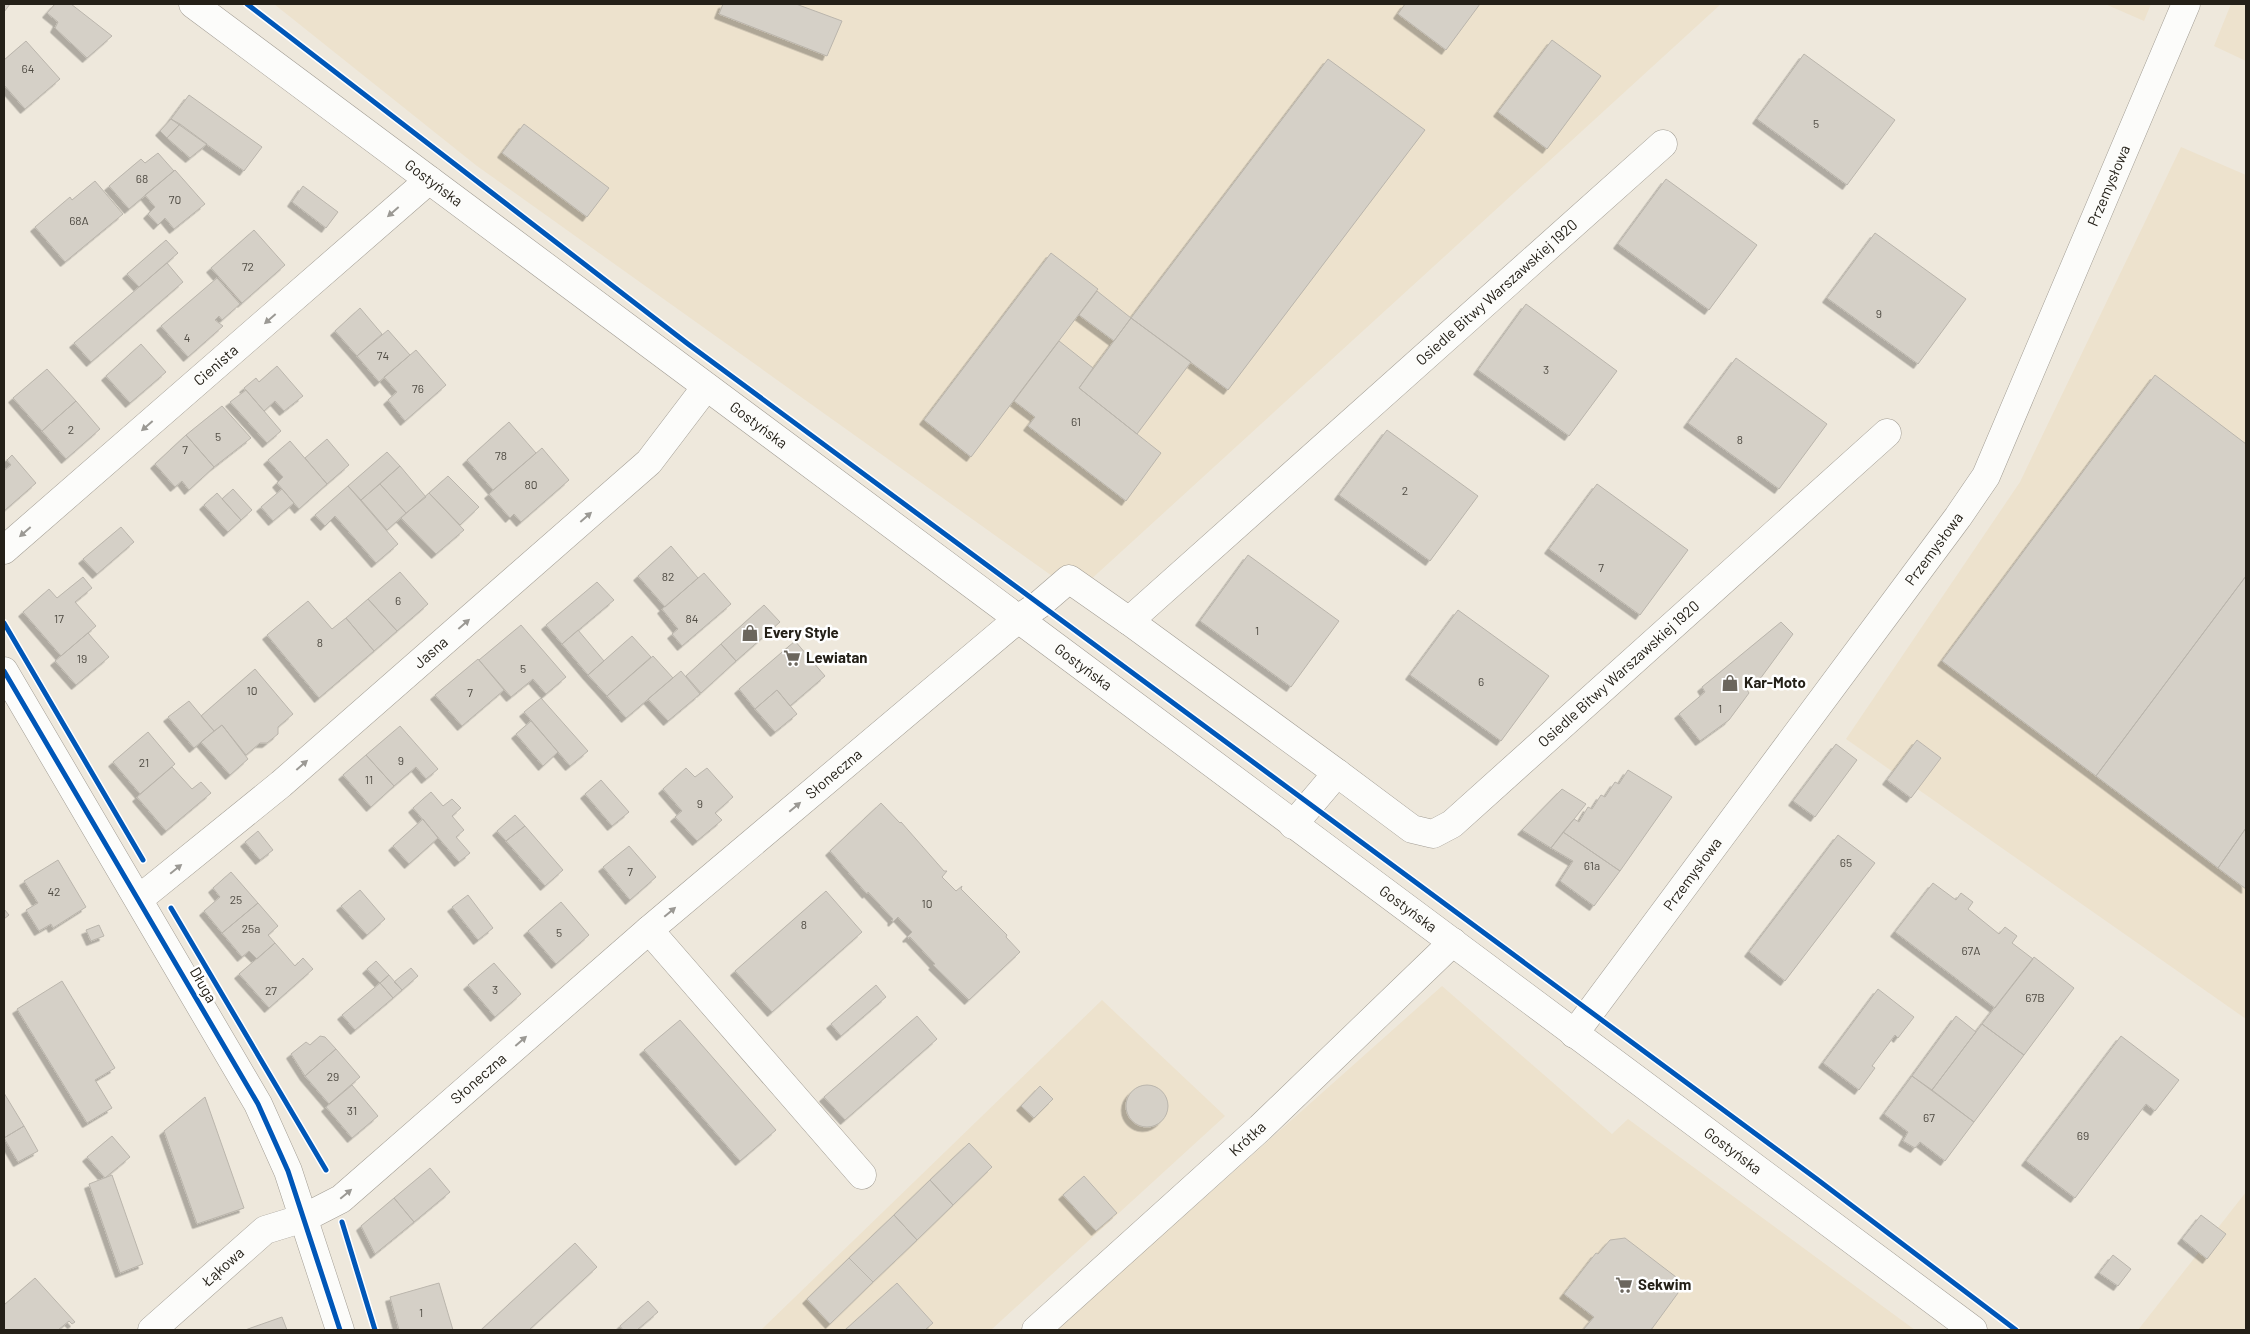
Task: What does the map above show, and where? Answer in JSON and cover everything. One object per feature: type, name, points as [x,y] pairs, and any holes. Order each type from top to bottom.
[{"type":"street","name":"Gostyńska","points":[[193,4],[1973,1330]]},
{"type":"street","name":"Przemysłowa","points":[[1574,1034],[1986,476],[2186,4]]},
{"type":"street","name":"Osiedle Bitwy Warszawskiej 1920","points":[[1129,621],[1663,144]]},
{"type":"street","name":"Cienista","points":[[4,550],[429,180]]},
{"type":"street","name":"Jasna","points":[[139,899],[280,784],[650,462],[706,387]]},
{"type":"street","name":"Osiedle Bitwy Warszawskiej 1920","points":[[1018,619],[1040,604],[1069,579],[1412,829],[1433,834],[1452,824],[1887,433]]},
{"type":"street","name":"Słoneczna","points":[[304,1218],[340,1199],[649,930],[1018,619]]},
{"type":"street","name":"Długa","points":[[4,671],[258,1104],[274,1136],[304,1218],[340,1330]]},
{"type":"street","points":[[1293,825],[1337,773]]},
{"type":"street","points":[[649,930],[862,1175]]},
{"type":"street","name":"Krótka","points":[[1036,1330],[1260,1128],[1452,942]]},
{"type":"street","name":"Łąkowa","points":[[152,1330],[266,1230],[304,1218]]},
{"type":"shaded area","points":[[274,4],[1721,4],[1076,593],[477,166]]},
{"type":"shaded area","points":[[2105,4],[2151,4],[2144,21]]},
{"type":"shaded area","points":[[2231,4],[2246,4],[2246,61],[2214,46]]},
{"type":"shaded area","points":[[2181,147],[2246,175],[2246,1019],[1846,739],[2020,482]]},
{"type":"shaded area","points":[[1442,986],[1612,1134],[1628,1119],[1915,1330],[1056,1330]]},
{"type":"shaded area","points":[[1102,1000],[1225,1116],[991,1330],[761,1330]]},
{"type":"shaded area","points":[[2246,1192],[2246,1330],[2138,1330]]},
{"type":"building","points":[[4,4],[10,4],[4,12]]},
{"type":"building","points":[[55,4],[71,4],[112,36],[87,58],[55,28],[58,22],[47,13]]},
{"type":"building","points":[[723,4],[796,4],[842,21],[827,56],[719,14]]},
{"type":"building","points":[[1405,4],[1480,4],[1446,50],[1398,14]]},
{"type":"building","points":[[1552,40],[1601,76],[1547,149],[1498,112]]},
{"type":"building","points":[[26,41],[60,79],[25,109],[4,85],[4,60]]},
{"type":"building","points":[[1804,54],[1895,120],[1847,185],[1757,119]]},
{"type":"building","points":[[1328,59],[1425,130],[1228,390],[1131,318]]},
{"type":"building","points":[[189,95],[262,147],[244,171],[171,119]]},
{"type":"building","points":[[171,119],[180,124],[167,138],[160,131]]},
{"type":"building","points":[[180,124],[207,144],[190,158],[167,138]]},
{"type":"building","points":[[524,124],[609,188],[587,217],[502,153]]},
{"type":"building","points":[[158,153],[174,171],[129,209],[109,186],[141,159],[145,163]]},
{"type":"building","points":[[175,170],[205,204],[174,229],[165,218],[158,225],[148,214],[155,207],[145,195]]},
{"type":"building","points":[[1666,179],[1757,245],[1709,310],[1618,244]]},
{"type":"building","points":[[95,181],[123,214],[65,262],[35,227],[70,197],[72,200]]},
{"type":"building","points":[[303,186],[338,212],[326,228],[292,202]]},
{"type":"building","points":[[254,230],[285,265],[242,303],[211,268]]},
{"type":"building","points":[[1875,233],[1966,299],[1918,364],[1827,298]]},
{"type":"building","points":[[166,240],[178,253],[139,287],[127,274]]},
{"type":"building","points":[[1051,253],[1098,289],[971,457],[924,420]]},
{"type":"building","points":[[167,263],[183,282],[91,362],[74,343]]},
{"type":"building","points":[[217,278],[240,304],[222,320],[219,316],[215,320],[223,326],[188,357],[161,326]]},
{"type":"building","points":[[1097,291],[1131,318],[1114,341],[1079,315]]},
{"type":"building","points":[[1526,304],[1617,371],[1569,436],[1478,370]]},
{"type":"building","points":[[360,308],[382,334],[357,356],[335,331]]},
{"type":"building","points":[[1131,318],[1191,362],[1137,434],[1079,388]]},
{"type":"building","points":[[388,330],[410,355],[379,382],[357,356]]},
{"type":"building","points":[[1059,341],[1093,368],[1079,388],[1161,453],[1126,501],[1028,426],[1035,417],[1014,401]]},
{"type":"building","points":[[141,344],[166,372],[130,403],[106,376]]},
{"type":"building","points":[[416,350],[446,385],[405,421],[388,400],[397,392],[384,377]]},
{"type":"building","points":[[1736,358],[1827,424],[1779,489],[1688,423]]},
{"type":"building","points":[[277,366],[303,396],[284,411],[275,401],[264,411],[244,388],[256,378],[259,382]]},
{"type":"building","points":[[47,369],[76,401],[42,431],[13,398]]},
{"type":"building","points":[[2155,375],[2246,444],[2246,576],[2096,776],[1942,661]]},
{"type":"building","points":[[246,390],[281,431],[267,443],[230,402]]},
{"type":"building","points":[[76,401],[100,429],[66,459],[42,431]]},
{"type":"building","points":[[222,406],[251,438],[214,467],[186,435]]},
{"type":"building","points":[[509,422],[536,453],[493,490],[467,460]]},
{"type":"building","points":[[1387,430],[1478,496],[1430,561],[1339,495]]},
{"type":"building","points":[[186,435],[214,467],[189,490],[182,481],[175,487],[155,464]]},
{"type":"building","points":[[327,439],[349,465],[327,484],[305,458]]},
{"type":"building","points":[[290,441],[327,484],[299,509],[277,483],[283,477],[268,460]]},
{"type":"building","points":[[542,448],[569,480],[521,522],[514,514],[510,518],[489,494]]},
{"type":"building","points":[[387,452],[400,466],[361,500],[348,486]]},
{"type":"building","points":[[12,455],[36,483],[4,511],[4,468],[5,470],[11,465],[7,460]]},
{"type":"building","points":[[400,466],[426,497],[406,513],[380,484]]},
{"type":"building","points":[[448,476],[479,507],[460,525],[429,493]]},
{"type":"building","points":[[380,484],[406,513],[387,530],[361,500]]},
{"type":"building","points":[[1597,484],[1688,550],[1640,615],[1549,549]]},
{"type":"building","points":[[348,486],[398,544],[376,563],[335,516],[325,526],[315,515]]},
{"type":"building","points":[[233,489],[252,510],[241,520],[222,499]]},
{"type":"building","points":[[282,489],[294,503],[273,521],[261,507]]},
{"type":"building","points":[[217,493],[241,520],[228,532],[204,505]]},
{"type":"building","points":[[429,493],[464,530],[436,554],[401,518]]},
{"type":"building","points":[[121,527],[134,542],[97,574],[83,559]]},
{"type":"building","points":[[671,546],[698,578],[665,607],[638,576]]},
{"type":"building","points":[[1248,555],[1339,621],[1291,687],[1200,621]]},
{"type":"building","points":[[400,572],[428,604],[397,631],[368,599]]},
{"type":"building","points":[[704,573],[731,604],[682,646],[672,634],[678,629],[662,609]]},
{"type":"building","points":[[2246,576],[2246,828],[2218,868],[2096,776]]},
{"type":"building","points":[[83,577],[92,588],[75,602],[96,626],[61,656],[23,612],[49,589],[57,598]]},
{"type":"building","points":[[597,582],[614,600],[562,644],[546,625]]},
{"type":"building","points":[[368,599],[397,631],[374,651],[346,618]]},
{"type":"building","points":[[308,601],[332,629],[346,618],[374,651],[319,698],[267,635]]},
{"type":"building","name":"Every Style","points":[[764,605],[780,622],[736,661],[721,644]]},
{"type":"building","points":[[1458,610],[1549,676],[1501,741],[1410,675]]},
{"type":"building","name":"Kar-Moto","points":[[1781,622],[1793,634],[1760,679],[1746,688],[1749,693],[1729,720],[1700,741],[1679,714],[1705,692],[1702,687]]},
{"type":"building","points":[[521,625],[566,677],[546,694],[533,679],[511,697],[479,660]]},
{"type":"building","points":[[578,630],[604,661],[588,675],[562,644]]},
{"type":"building","points":[[88,633],[109,657],[76,685],[55,661]]},
{"type":"building","points":[[632,636],[651,657],[607,696],[588,675]]},
{"type":"building","name":"Lewiatan","points":[[795,641],[825,676],[790,706],[777,690],[755,709],[739,689]]},
{"type":"building","points":[[721,644],[736,661],[701,693],[686,676]]},
{"type":"building","points":[[653,656],[673,678],[626,718],[607,696]]},
{"type":"building","points":[[478,659],[504,690],[462,726],[435,695]]},
{"type":"building","points":[[255,669],[293,714],[278,727],[278,734],[267,743],[260,743],[246,755],[222,725],[214,731],[201,716]]},
{"type":"building","points":[[681,671],[700,694],[668,721],[648,699]]},
{"type":"building","points":[[777,690],[797,714],[775,732],[755,709]]},
{"type":"building","points":[[541,698],[588,751],[570,766],[524,712]]},
{"type":"building","points":[[189,701],[214,731],[194,748],[168,717]]},
{"type":"building","points":[[531,721],[558,752],[543,766],[516,734]]},
{"type":"building","points":[[222,725],[248,759],[230,775],[201,742]]},
{"type":"building","points":[[400,726],[438,769],[426,779],[416,767],[394,786],[366,755]]},
{"type":"building","points":[[148,732],[175,764],[140,794],[113,762]]},
{"type":"building","points":[[1917,740],[1941,758],[1911,798],[1887,780]]},
{"type":"building","points":[[1836,744],[1857,760],[1815,817],[1793,801]]},
{"type":"building","points":[[366,755],[394,786],[371,807],[343,775]]},
{"type":"building","points":[[172,767],[192,789],[201,782],[211,793],[166,831],[137,797]]},
{"type":"building","points":[[686,768],[695,777],[707,768],[733,797],[715,813],[722,820],[697,841],[675,817],[682,811],[663,789]]},
{"type":"building","points":[[1628,770],[1672,797],[1620,871],[1563,832],[1574,819],[1579,822],[1588,807],[1592,809],[1601,795],[1605,797],[1615,782],[1619,784]]},
{"type":"building","points":[[601,780],[629,812],[612,826],[585,794]]},
{"type":"building","points":[[1562,789],[1586,804],[1551,848],[1522,830]]},
{"type":"building","points":[[431,792],[443,806],[452,799],[461,808],[452,816],[464,830],[456,837],[470,853],[459,862],[413,808]]},
{"type":"building","points":[[881,803],[901,822],[944,871],[947,871],[942,877],[956,891],[962,886],[961,889],[1007,935],[1006,937],[1020,952],[969,1000],[933,965],[935,964],[910,937],[907,937],[912,932],[898,917],[893,922],[893,919],[868,892],[867,894],[830,851]]},
{"type":"building","points":[[515,815],[525,826],[506,841],[497,831]]},
{"type":"building","points":[[423,819],[438,838],[409,864],[393,846]]},
{"type":"building","points":[[525,826],[563,870],[545,886],[506,841]]},
{"type":"building","points":[[2246,828],[2246,889],[2218,868]]},
{"type":"building","points":[[258,831],[273,850],[260,860],[245,842]]},
{"type":"building","points":[[1563,832],[1620,871],[1594,906],[1560,881],[1573,861],[1551,848]]},
{"type":"building","points":[[1838,835],[1875,863],[1785,981],[1749,952]]},
{"type":"building","points":[[629,846],[656,877],[630,900],[603,867]]},
{"type":"building","points":[[58,860],[86,907],[53,928],[51,924],[39,931],[26,910],[38,903],[24,881]]},
{"type":"building","points":[[231,872],[258,903],[222,933],[204,911],[220,897],[213,888]]},
{"type":"building","points":[[1933,883],[1956,900],[1961,893],[1973,902],[1968,909],[1999,934],[2005,927],[2017,936],[2012,943],[2033,959],[1995,1008],[1895,932]]},
{"type":"building","points":[[360,890],[385,919],[367,935],[341,906]]},
{"type":"building","points":[[826,891],[862,932],[772,1012],[735,971]]},
{"type":"building","points":[[468,895],[493,928],[478,940],[452,907]]},
{"type":"building","points":[[561,902],[589,935],[556,964],[528,931]]},
{"type":"building","points":[[258,903],[278,926],[268,935],[275,943],[257,959],[249,951],[242,957],[222,933]]},
{"type":"building","points":[[4,909],[9,915],[4,919]]},
{"type":"building","points":[[99,925],[104,936],[91,941],[86,930]]},
{"type":"building","points":[[275,943],[295,966],[303,958],[313,969],[269,1008],[239,974]]},
{"type":"building","points":[[2034,957],[2074,988],[2024,1055],[1982,1024]]},
{"type":"building","points":[[376,961],[389,975],[380,983],[367,969]]},
{"type":"building","points":[[494,963],[521,994],[495,1017],[468,985]]},
{"type":"building","points":[[411,968],[418,976],[402,990],[394,982]]},
{"type":"building","points":[[389,975],[402,990],[393,998],[380,983]]},
{"type":"building","points":[[62,981],[115,1068],[95,1080],[112,1108],[87,1123],[17,1009]]},
{"type":"building","points":[[380,983],[393,998],[355,1030],[342,1015]]},
{"type":"building","points":[[876,985],[886,997],[841,1036],[831,1024]]},
{"type":"building","points":[[1878,989],[1914,1017],[1898,1038],[1895,1035],[1872,1066],[1875,1068],[1859,1090],[1823,1063]]},
{"type":"building","points":[[917,1016],[937,1039],[845,1120],[824,1097]]},
{"type":"building","points":[[1956,1016],[1976,1032],[1932,1090],[1912,1076]]},
{"type":"building","points":[[680,1020],[776,1130],[740,1161],[644,1050]]},
{"type":"building","points":[[1982,1024],[2024,1055],[1974,1122],[1932,1090]]},
{"type":"building","points":[[320,1036],[325,1037],[336,1049],[305,1076],[291,1054],[306,1042],[310,1045]]},
{"type":"building","points":[[2121,1036],[2179,1080],[2155,1111],[2146,1104],[2075,1198],[2026,1161]]},
{"type":"building","points":[[336,1049],[360,1077],[329,1104],[305,1076]]},
{"type":"building","points":[[1912,1076],[1974,1122],[1945,1161],[1920,1142],[1915,1148],[1903,1141],[1908,1132],[1884,1114]]},
{"type":"building","points":[[352,1085],[378,1116],[352,1138],[326,1107]]},
{"type":"building","points":[[1147,1085],[1162,1091],[1168,1106],[1162,1121],[1147,1127],[1132,1121],[1126,1106],[1132,1091]]},
{"type":"building","points":[[1040,1086],[1053,1099],[1034,1118],[1021,1106]]},
{"type":"building","points":[[4,1093],[24,1126],[4,1138]]},
{"type":"building","points":[[205,1097],[244,1208],[197,1224],[164,1131]]},
{"type":"building","points":[[24,1126],[38,1151],[18,1162],[4,1138]]},
{"type":"building","points":[[112,1136],[130,1157],[105,1178],[87,1157]]},
{"type":"building","points":[[969,1143],[992,1167],[953,1205],[930,1180]]},
{"type":"building","points":[[430,1168],[450,1192],[414,1222],[394,1198]]},
{"type":"building","points":[[112,1175],[143,1264],[120,1273],[89,1184]]},
{"type":"building","points":[[1084,1176],[1117,1213],[1096,1231],[1063,1195]]},
{"type":"building","points":[[930,1180],[953,1205],[917,1240],[894,1215]]},
{"type":"building","points":[[394,1198],[414,1222],[375,1254],[361,1226]]},
{"type":"building","points":[[894,1215],[917,1240],[873,1282],[849,1258]]},
{"type":"building","points":[[2201,1215],[2226,1234],[2207,1259],[2182,1239]]},
{"type":"building","name":"Sekwim","points":[[1625,1238],[1676,1277],[1678,1293],[1651,1330],[1583,1330],[1594,1317],[1564,1294],[1596,1253],[1598,1254],[1610,1240]]},
{"type":"building","points":[[575,1243],[597,1267],[529,1330],[481,1330]]},
{"type":"building","points":[[2113,1255],[2131,1269],[2118,1286],[2099,1273]]},
{"type":"building","points":[[849,1258],[873,1282],[830,1324],[807,1299]]},
{"type":"building","points":[[35,1278],[75,1322],[72,1324],[69,1321],[58,1330],[4,1330],[4,1305]]},
{"type":"building","points":[[439,1283],[453,1330],[399,1330],[390,1297]]},
{"type":"building","points":[[897,1283],[933,1323],[925,1330],[845,1330]]},
{"type":"building","points":[[648,1301],[658,1312],[637,1330],[623,1330],[620,1326]]},
{"type":"building","points":[[282,1317],[287,1330],[245,1330]]},
{"type":"cycle path","points":[[247,4],[688,344],[1818,1180],[2016,1330]]},
{"type":"cycle path","points":[[4,623],[143,860]]},
{"type":"cycle path","points":[[4,671],[258,1104],[288,1171],[340,1330]]},
{"type":"cycle path","points":[[171,908],[326,1170]]},
{"type":"cycle path","points":[[342,1222],[375,1330]]},
{"type":"place","name":"Every Style","points":[[750,633]]},
{"type":"place","name":"Lewiatan","points":[[792,658]]},
{"type":"place","name":"Kar-Moto","points":[[1730,683]]},
{"type":"place","name":"Sekwim","points":[[1624,1285]]}]
